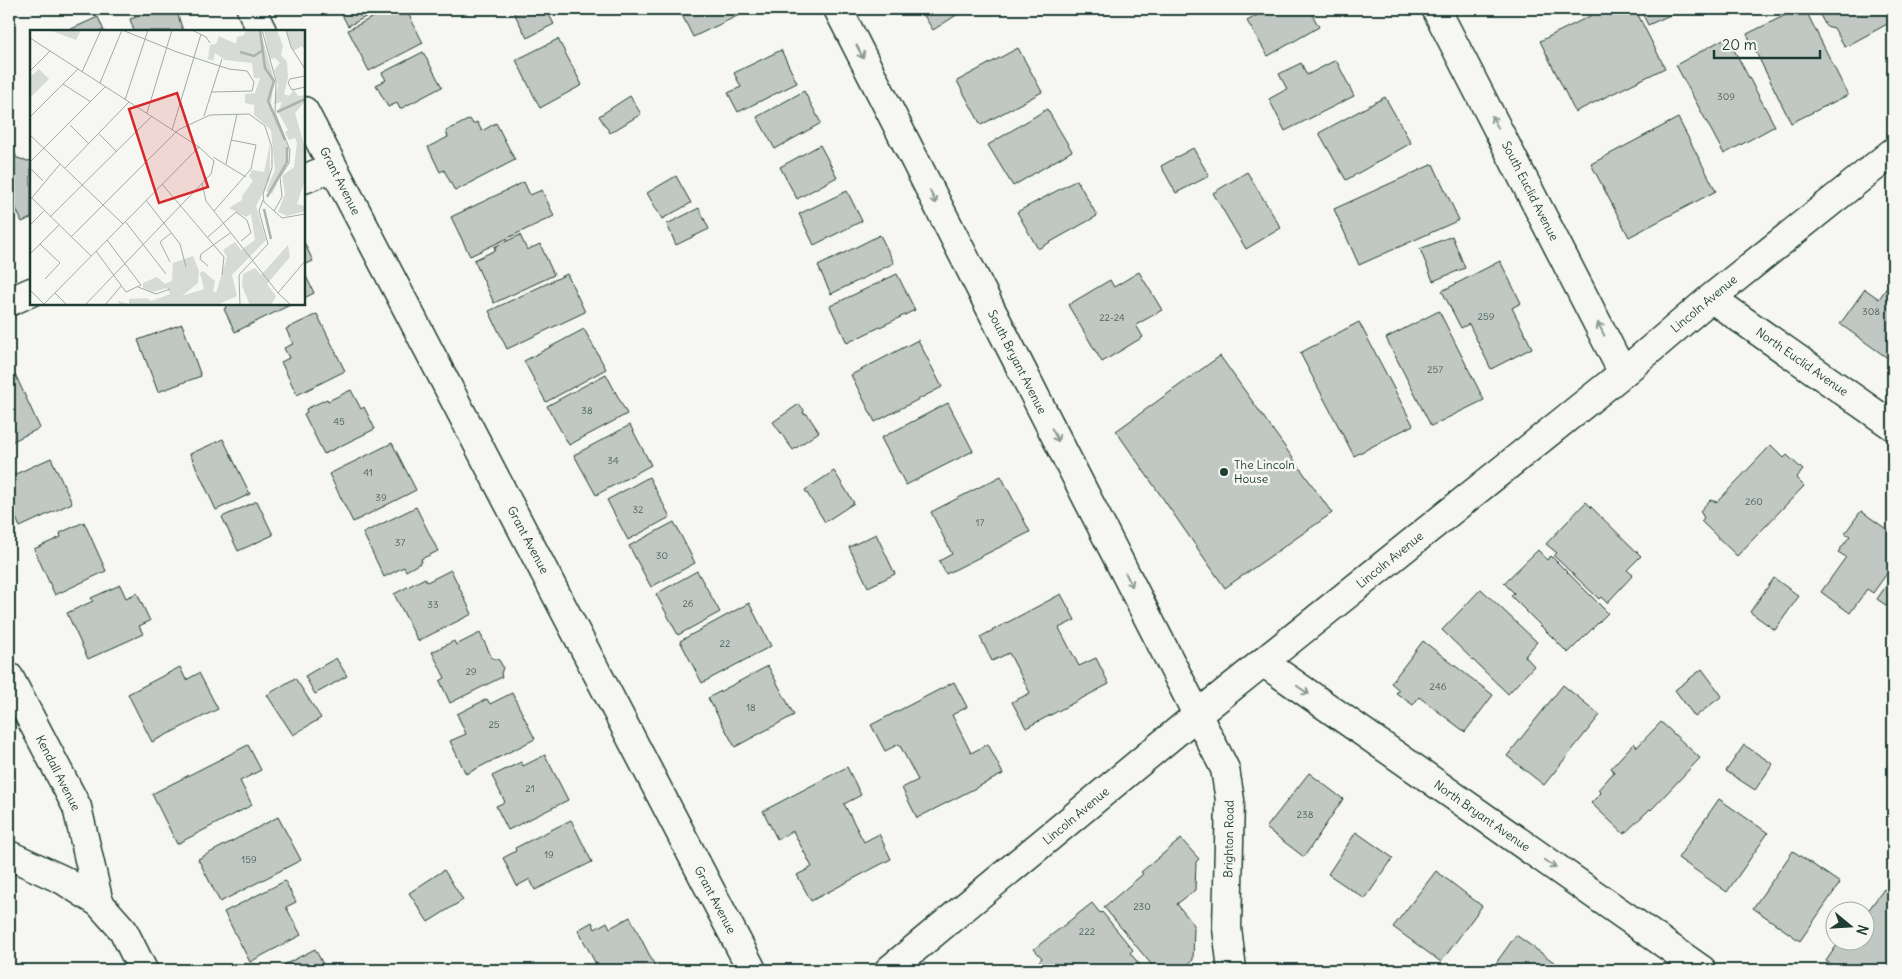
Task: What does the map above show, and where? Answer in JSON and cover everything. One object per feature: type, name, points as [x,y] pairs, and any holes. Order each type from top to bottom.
[{"type":"street","points":[[251,9],[262,30]]},
{"type":"street","name":"South Bryant Avenue","points":[[838,9],[1198,715]]},
{"type":"street","name":"South Euclid Avenue","points":[[1436,9],[1623,372]]},
{"type":"street","name":"Grant Avenue","points":[[305,113],[752,970]]},
{"type":"street","name":"Lincoln Avenue","points":[[889,970],[1263,662],[1893,152]]},
{"type":"street","points":[[305,179],[333,167]]},
{"type":"street","points":[[9,302],[30,292]]},
{"type":"street","name":"North Euclid Avenue","points":[[1711,298],[1893,426]]},
{"type":"street","name":"North Bryant Avenue","points":[[1263,662],[1702,970]]},
{"type":"street","name":"Kendall Avenue","points":[[9,677],[77,807],[99,903]]},
{"type":"street","name":"Brighton Road","points":[[1198,715],[1225,769],[1230,800],[1227,928],[1232,970]]},
{"type":"street","points":[[9,855],[63,880],[99,903],[123,930],[143,970]]},
{"type":"building","points":[[163,9],[176,9],[183,30],[134,30],[130,19]]},
{"type":"building","points":[[339,9],[381,9],[348,26]]},
{"type":"building","points":[[389,9],[406,9],[423,43],[369,71],[348,30]]},
{"type":"building","points":[[512,9],[546,9],[554,24],[527,38]]},
{"type":"building","points":[[679,9],[752,9],[693,37]]},
{"type":"building","points":[[920,9],[966,9],[933,30]]},
{"type":"building","points":[[1268,9],[1309,9],[1319,27],[1268,56],[1247,21]]},
{"type":"building","points":[[1604,9],[1635,9],[1665,68],[1575,112],[1540,41]]},
{"type":"building","points":[[1640,9],[1678,9],[1679,11],[1648,25]]},
{"type":"building","points":[[1798,9],[1805,9],[1848,95],[1791,123],[1747,34]]},
{"type":"building","points":[[1822,9],[1884,9],[1891,22],[1845,47],[1834,28],[1826,26],[1820,15]]},
{"type":"building","points":[[98,17],[104,30],[69,30]]},
{"type":"building","points":[[1727,37],[1775,126],[1724,154],[1676,65]]},
{"type":"building","points":[[558,39],[582,85],[540,108],[516,60]]},
{"type":"building","points":[[1018,48],[1042,92],[981,125],[957,81]]},
{"type":"building","points":[[781,50],[797,83],[738,112],[728,93],[741,87],[734,73]]},
{"type":"building","points":[[423,52],[442,87],[400,109],[397,103],[388,107],[376,85],[386,80],[382,73]]},
{"type":"building","points":[[1336,60],[1354,96],[1285,131],[1269,99],[1287,89],[1279,74],[1301,63],[1307,75]]},
{"type":"building","points":[[804,91],[821,123],[775,149],[757,117]]},
{"type":"building","points":[[630,96],[641,114],[610,133],[599,116]]},
{"type":"building","points":[[1385,97],[1411,143],[1346,180],[1319,133]]},
{"type":"building","points":[[1047,109],[1072,151],[1013,186],[988,145]]},
{"type":"building","points":[[1678,118],[1716,191],[1629,237],[1591,164]]},
{"type":"building","points":[[470,119],[473,124],[477,122],[482,131],[496,123],[515,160],[455,191],[444,170],[440,172],[428,147],[448,137],[446,131]]},
{"type":"building","points":[[820,145],[837,177],[797,199],[780,167]]},
{"type":"building","points":[[1193,148],[1209,176],[1176,193],[1161,166]]},
{"type":"building","points":[[13,150],[17,158],[30,160],[30,218],[22,222],[9,193],[9,152]]},
{"type":"building","points":[[1433,164],[1459,220],[1359,265],[1334,209]]},
{"type":"building","points":[[1247,172],[1281,228],[1246,249],[1213,193]]},
{"type":"building","points":[[676,176],[691,203],[662,219],[647,193]]},
{"type":"building","points":[[1077,180],[1097,216],[1038,249],[1017,212]]},
{"type":"building","points":[[524,182],[530,195],[542,190],[554,216],[470,256],[451,217]]},
{"type":"building","points":[[847,191],[862,221],[814,245],[799,214]]},
{"type":"building","points":[[699,208],[709,229],[676,245],[667,224]]},
{"type":"building","points":[[520,235],[527,250],[540,244],[554,275],[494,303],[474,260],[496,250],[494,247]]},
{"type":"building","points":[[880,235],[894,263],[831,294],[818,266]]},
{"type":"building","points":[[1452,236],[1465,268],[1433,281],[1420,249]]},
{"type":"building","points":[[305,244],[313,261],[305,265]]},
{"type":"building","points":[[1500,261],[1521,303],[1512,308],[1532,348],[1491,369],[1469,324],[1461,328],[1442,291]]},
{"type":"building","points":[[1139,272],[1162,310],[1136,325],[1143,337],[1102,362],[1068,305],[1110,280],[1114,287]]},
{"type":"building","points":[[305,274],[314,293],[305,298]]},
{"type":"building","points":[[567,274],[585,312],[507,349],[489,311]]},
{"type":"building","points":[[897,274],[915,310],[847,343],[830,306]]},
{"type":"building","points":[[1892,280],[1893,362],[1840,324],[1865,289],[1879,299]]},
{"type":"building","points":[[225,305],[290,305],[235,332],[224,309],[226,308]]},
{"type":"building","points":[[1439,311],[1484,400],[1431,426],[1386,338]]},
{"type":"building","points":[[317,314],[345,371],[297,395],[281,362],[289,358],[284,348],[293,344],[286,329]]},
{"type":"building","points":[[1359,322],[1413,425],[1354,456],[1300,353]]},
{"type":"building","points":[[182,324],[201,376],[158,392],[138,340]]},
{"type":"building","points":[[584,329],[606,369],[546,402],[524,361]]},
{"type":"building","points":[[918,340],[942,387],[875,422],[851,375]]},
{"type":"building","name":"The Lincoln House","points":[[1220,356],[1332,513],[1225,588],[1116,431]]},
{"type":"building","points":[[15,374],[40,428],[9,443],[9,377]]},
{"type":"building","points":[[606,374],[627,414],[569,445],[547,406]]},
{"type":"building","points":[[351,390],[361,409],[364,407],[375,429],[324,454],[304,414],[307,412],[306,409]]},
{"type":"building","points":[[948,403],[973,451],[906,485],[881,438]]},
{"type":"building","points":[[799,404],[804,410],[803,413],[807,414],[819,432],[793,450],[773,422]]},
{"type":"building","points":[[630,425],[651,465],[596,495],[574,455]]},
{"type":"building","points":[[223,439],[250,494],[216,510],[190,454]]},
{"type":"building","points":[[392,443],[416,490],[353,522],[329,474]]},
{"type":"building","points":[[1771,445],[1784,458],[1787,455],[1803,470],[1796,478],[1804,486],[1737,556],[1701,521],[1704,518],[1700,511],[1710,500],[1717,502]]},
{"type":"building","points":[[51,458],[72,503],[20,527],[9,502],[9,477]]},
{"type":"building","points":[[834,471],[854,503],[825,522],[805,490]]},
{"type":"building","points":[[1001,476],[1030,532],[946,574],[939,561],[952,554],[931,512]]},
{"type":"building","points":[[649,477],[670,517],[628,540],[607,500]]},
{"type":"building","points":[[257,501],[273,535],[238,551],[222,517]]},
{"type":"building","points":[[1586,502],[1641,556],[1627,570],[1633,575],[1607,603],[1601,597],[1599,599],[1554,556],[1557,553],[1546,544]]},
{"type":"building","points":[[416,507],[438,551],[421,559],[422,562],[406,571],[404,567],[384,577],[363,533]]},
{"type":"building","points":[[1861,511],[1893,534],[1893,565],[1873,593],[1867,589],[1850,613],[1821,592],[1846,557],[1838,552],[1850,536],[1845,533]]},
{"type":"building","points":[[84,522],[106,571],[55,595],[34,549],[61,537],[60,533]]},
{"type":"building","points":[[674,522],[695,563],[651,587],[629,546]]},
{"type":"building","points":[[876,534],[895,574],[868,587],[849,547]]},
{"type":"building","points":[[1538,550],[1547,560],[1551,556],[1608,613],[1568,653],[1511,596],[1514,593],[1504,583]]},
{"type":"building","points":[[451,570],[472,614],[418,641],[394,594],[425,578],[427,582]]},
{"type":"building","points":[[697,571],[720,612],[678,635],[656,594]]},
{"type":"building","points":[[1893,576],[1893,610],[1877,599]]},
{"type":"building","points":[[1774,578],[1799,596],[1775,630],[1750,612]]},
{"type":"building","points":[[120,585],[126,598],[137,593],[150,621],[139,626],[143,634],[88,659],[67,613],[93,601],[91,598]]},
{"type":"building","points":[[1481,589],[1537,642],[1525,656],[1534,666],[1508,694],[1442,630]]},
{"type":"building","points":[[1061,594],[1075,620],[1059,628],[1079,666],[1096,658],[1109,684],[1026,728],[1012,702],[1030,693],[1009,653],[992,661],[980,637]]},
{"type":"building","points":[[749,603],[771,646],[702,683],[680,641]]},
{"type":"building","points":[[480,633],[492,658],[499,660],[503,667],[502,677],[450,703],[440,681],[445,678],[432,652],[454,641],[456,645]]},
{"type":"building","points":[[1423,641],[1493,695],[1465,732],[1419,697],[1413,705],[1396,693],[1399,690],[1391,683]]},
{"type":"building","points":[[336,658],[347,676],[315,694],[305,676]]},
{"type":"building","points":[[768,666],[794,715],[735,747],[708,698]]},
{"type":"building","points":[[180,667],[186,680],[199,673],[218,709],[152,742],[128,694]]},
{"type":"building","points":[[1702,669],[1722,696],[1695,717],[1675,690]]},
{"type":"building","points":[[295,678],[321,718],[293,735],[267,695]]},
{"type":"building","points":[[954,682],[967,707],[952,715],[971,753],[988,744],[1003,774],[917,818],[902,788],[918,780],[899,744],[885,751],[871,725]]},
{"type":"building","points":[[1563,685],[1600,715],[1544,785],[1507,756]]},
{"type":"building","points":[[512,693],[535,739],[466,774],[450,741],[466,734],[457,714],[487,699],[490,704]]},
{"type":"building","points":[[1661,722],[1700,758],[1651,810],[1624,834],[1591,803],[1601,793],[1598,790],[1614,772],[1611,768],[1634,743],[1637,747]]},
{"type":"building","points":[[248,745],[261,770],[240,781],[252,805],[177,844],[152,794]]},
{"type":"building","points":[[1744,745],[1773,764],[1755,790],[1726,771]]},
{"type":"building","points":[[545,755],[568,800],[508,830],[496,806],[505,802],[492,776],[521,762],[523,766]]},
{"type":"building","points":[[847,767],[861,795],[844,804],[864,842],[879,834],[891,859],[811,901],[797,875],[812,867],[793,831],[777,839],[763,811]]},
{"type":"building","points":[[1309,773],[1343,799],[1304,857],[1266,828]]},
{"type":"building","points":[[1719,799],[1768,833],[1727,892],[1678,858]]},
{"type":"building","points":[[278,817],[301,860],[220,902],[198,859]]},
{"type":"building","points":[[571,820],[592,862],[535,890],[530,879],[517,886],[503,858],[516,851],[515,848]]},
{"type":"building","points":[[1356,832],[1393,858],[1365,899],[1328,874]]},
{"type":"building","points":[[1181,839],[1199,859],[1196,862],[1195,890],[1177,904],[1194,925],[1193,960],[1181,970],[1156,970],[1104,907],[1143,874],[1141,872]]},
{"type":"building","points":[[1793,851],[1840,883],[1827,902],[1824,902],[1824,906],[1800,941],[1753,908]]},
{"type":"building","points":[[444,870],[463,900],[428,922],[409,893]]},
{"type":"building","points":[[1436,871],[1482,906],[1441,962],[1393,927]]},
{"type":"building","points":[[285,881],[296,902],[286,907],[301,935],[250,962],[224,912]]},
{"type":"building","points":[[1884,889],[1893,895],[1893,966],[1890,970],[1839,970],[1826,961],[1832,952],[1874,952],[1874,902]]},
{"type":"building","points":[[1092,903],[1100,913],[1102,912],[1133,950],[1130,953],[1144,970],[1046,970],[1039,961],[1042,958],[1034,949]]},
{"type":"building","points":[[630,917],[657,970],[599,970],[578,930],[592,922],[595,929],[607,922],[610,928]]},
{"type":"building","points":[[1516,935],[1565,970],[1491,970]]},
{"type":"building","points":[[315,949],[326,970],[274,970]]},
{"type":"place","name":"The Lincoln House","points":[[1224,472]]}]
